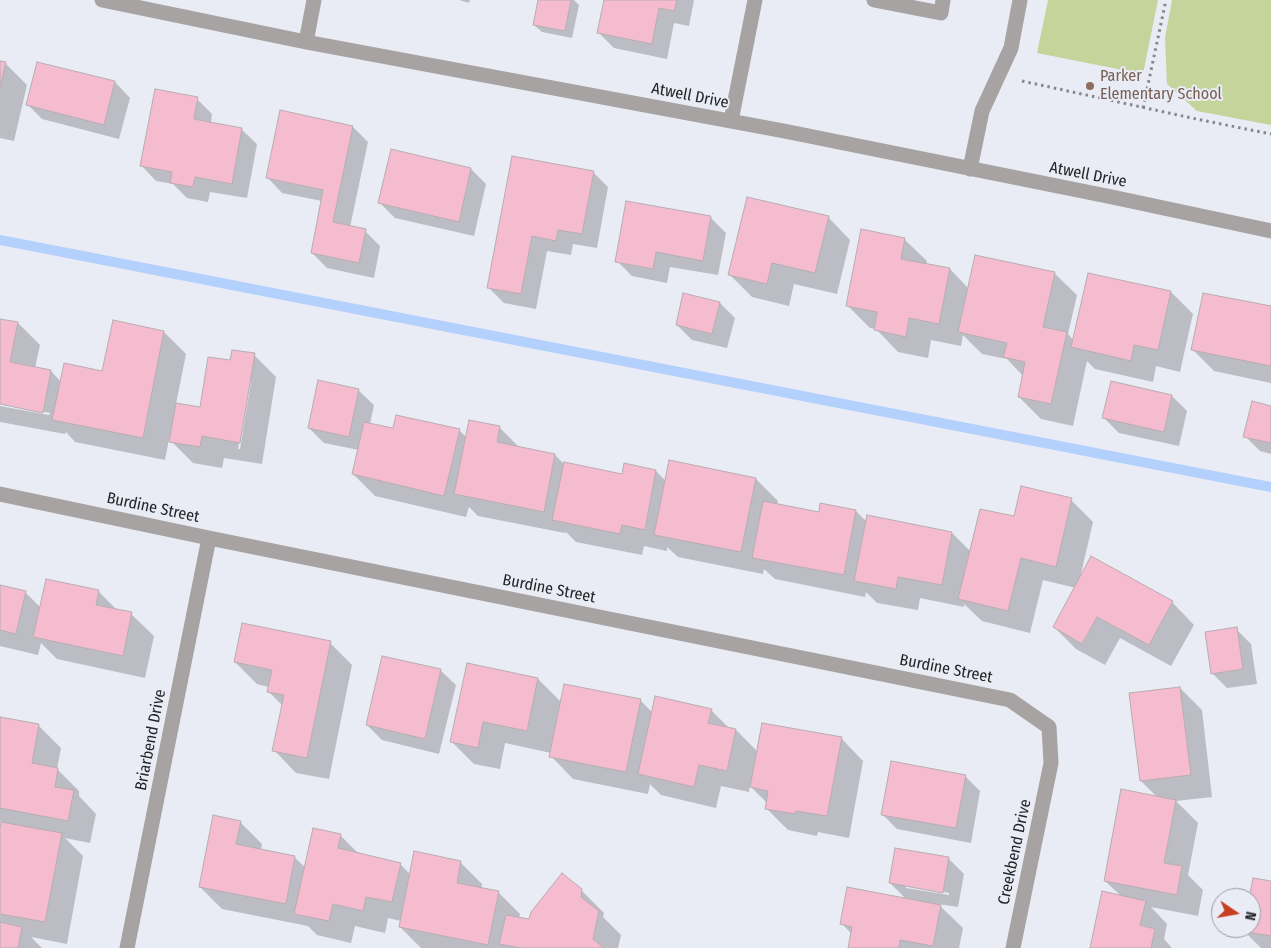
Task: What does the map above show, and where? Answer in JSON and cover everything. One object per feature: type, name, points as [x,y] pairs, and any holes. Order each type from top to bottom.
[{"type":"street","name":"Atwell Drive","points":[[102,0],[306,42],[731,122],[1112,197],[1271,231]]},
{"type":"street","points":[[306,42],[314,0]]},
{"type":"street","points":[[731,122],[755,0]]},
{"type":"street","points":[[874,0],[941,13],[944,0]]},
{"type":"street","points":[[970,169],[982,111],[1011,48],[1020,0]]},
{"type":"street","name":"Burdine Street","points":[[0,494],[1010,700],[1049,727],[1051,763]]},
{"type":"street","name":"Briarbend Drive","points":[[126,948],[209,538]]},
{"type":"street","name":"Creekbend Drive","points":[[1013,948],[1051,763]]},
{"type":"path","points":[[1144,108],[1166,0]]},
{"type":"path","points":[[998,76],[1271,134]]},
{"type":"green space","points":[[1048,0],[1158,0],[1143,74],[1037,53]]},
{"type":"green space","points":[[1172,0],[1271,0],[1271,125],[1197,111],[1167,84],[1165,38]]},
{"type":"building","points":[[538,0],[571,0],[565,31],[533,25]]},
{"type":"building","points":[[604,0],[677,0],[674,11],[659,8],[652,44],[597,33]]},
{"type":"building","points":[[0,61],[6,62],[0,87]]},
{"type":"building","points":[[37,62],[115,81],[104,125],[26,105]]},
{"type":"building","points":[[155,89],[198,97],[194,119],[242,128],[232,184],[195,177],[193,187],[170,183],[172,172],[140,166]]},
{"type":"building","points":[[280,110],[353,126],[333,222],[366,229],[359,263],[311,253],[323,190],[266,178]]},
{"type":"building","points":[[391,149],[471,168],[459,222],[378,203]]},
{"type":"building","points":[[512,156],[594,171],[582,234],[558,230],[556,241],[532,236],[521,294],[487,288]]},
{"type":"building","points":[[747,197],[829,216],[815,273],[772,263],[767,284],[728,275]]},
{"type":"building","points":[[626,201],[711,216],[703,261],[656,252],[653,269],[615,262]]},
{"type":"building","points":[[861,229],[905,238],[901,259],[950,268],[939,324],[909,318],[906,337],[874,330],[877,312],[846,306]]},
{"type":"building","points":[[975,255],[1055,272],[1043,327],[1067,332],[1051,404],[1018,397],[1025,362],[1003,357],[1007,343],[958,332]]},
{"type":"building","points":[[1088,273],[1171,291],[1158,350],[1134,345],[1131,361],[1071,347]]},
{"type":"building","points":[[683,293],[720,302],[712,334],[676,325]]},
{"type":"building","points":[[1203,293],[1271,306],[1271,366],[1191,350]]},
{"type":"building","points":[[0,319],[18,322],[10,362],[51,370],[43,413],[0,404]]},
{"type":"building","points":[[113,320],[164,331],[143,438],[52,420],[64,363],[102,371]]},
{"type":"building","points":[[232,350],[255,353],[240,443],[202,436],[200,447],[169,442],[176,403],[200,407],[208,357],[230,360]]},
{"type":"building","points":[[318,380],[359,389],[349,437],[308,428]]},
{"type":"building","points":[[1111,381],[1172,395],[1164,432],[1102,418]]},
{"type":"building","points":[[1252,401],[1271,406],[1271,443],[1243,437]]},
{"type":"building","points":[[396,415],[460,429],[444,496],[352,474],[364,422],[393,428]]},
{"type":"building","points":[[469,420],[500,426],[497,442],[555,454],[544,512],[454,494]]},
{"type":"building","points":[[669,460],[756,478],[741,552],[654,535]]},
{"type":"building","points":[[564,462],[622,474],[624,463],[656,470],[645,530],[622,525],[620,534],[552,520]]},
{"type":"building","points":[[1021,486],[1072,498],[1056,567],[1021,558],[1008,611],[958,599],[980,509],[1014,516]]},
{"type":"building","points":[[763,501],[819,512],[820,503],[856,510],[844,575],[752,558]]},
{"type":"building","points":[[867,515],[952,532],[942,585],[898,577],[896,589],[854,581]]},
{"type":"building","points":[[1091,556],[1173,601],[1149,645],[1097,617],[1082,644],[1053,627]]},
{"type":"building","points":[[46,579],[99,590],[96,605],[132,612],[123,656],[33,637]]},
{"type":"building","points":[[0,585],[26,591],[16,634],[0,630]]},
{"type":"building","points":[[242,623],[331,641],[307,758],[272,751],[284,695],[267,692],[272,670],[234,662]]},
{"type":"building","points":[[1237,627],[1243,669],[1211,674],[1205,632]]},
{"type":"building","points":[[382,656],[441,669],[425,739],[366,725]]},
{"type":"building","points":[[467,663],[538,678],[527,731],[483,722],[478,748],[450,742]]},
{"type":"building","points":[[564,684],[641,699],[626,772],[549,757]]},
{"type":"building","points":[[1180,687],[1191,775],[1140,781],[1129,693]]},
{"type":"building","points":[[655,696],[712,709],[708,723],[736,729],[727,771],[699,765],[694,787],[638,774]]},
{"type":"building","points":[[0,717],[39,724],[32,763],[58,768],[55,787],[74,790],[68,821],[0,808]]},
{"type":"building","points":[[762,723],[842,737],[827,816],[796,811],[795,814],[765,809],[768,791],[750,787]]},
{"type":"building","points":[[891,761],[966,775],[956,828],[881,815]]},
{"type":"building","points":[[1121,789],[1176,800],[1164,863],[1182,866],[1177,895],[1104,881]]},
{"type":"building","points":[[213,815],[241,821],[236,844],[295,856],[286,904],[199,887]]},
{"type":"building","points":[[1,822],[62,833],[45,922],[0,914]]},
{"type":"building","points":[[313,828],[341,834],[338,848],[401,863],[392,902],[366,897],[363,911],[333,904],[329,921],[294,914]]},
{"type":"building","points":[[895,848],[949,857],[943,893],[889,883]]},
{"type":"building","points":[[414,851],[461,861],[457,883],[499,891],[488,945],[399,927]]},
{"type":"building","points":[[562,873],[582,889],[581,897],[599,911],[593,939],[604,948],[521,948],[499,944],[506,915],[529,919],[531,912]]},
{"type":"building","points":[[1253,878],[1271,881],[1271,936],[1261,934],[1261,888],[1251,888]]},
{"type":"building","points":[[847,887],[941,905],[933,946],[900,940],[899,948],[848,948],[852,927],[840,924]]},
{"type":"building","points":[[1102,891],[1146,901],[1140,925],[1155,929],[1151,948],[1090,948]]},
{"type":"building","points":[[0,922],[22,927],[18,948],[0,948]]},
{"type":"waterway","points":[[0,240],[1271,487]]},
{"type":"place","name":"Parker Elementary School","points":[[1090,86]]}]
